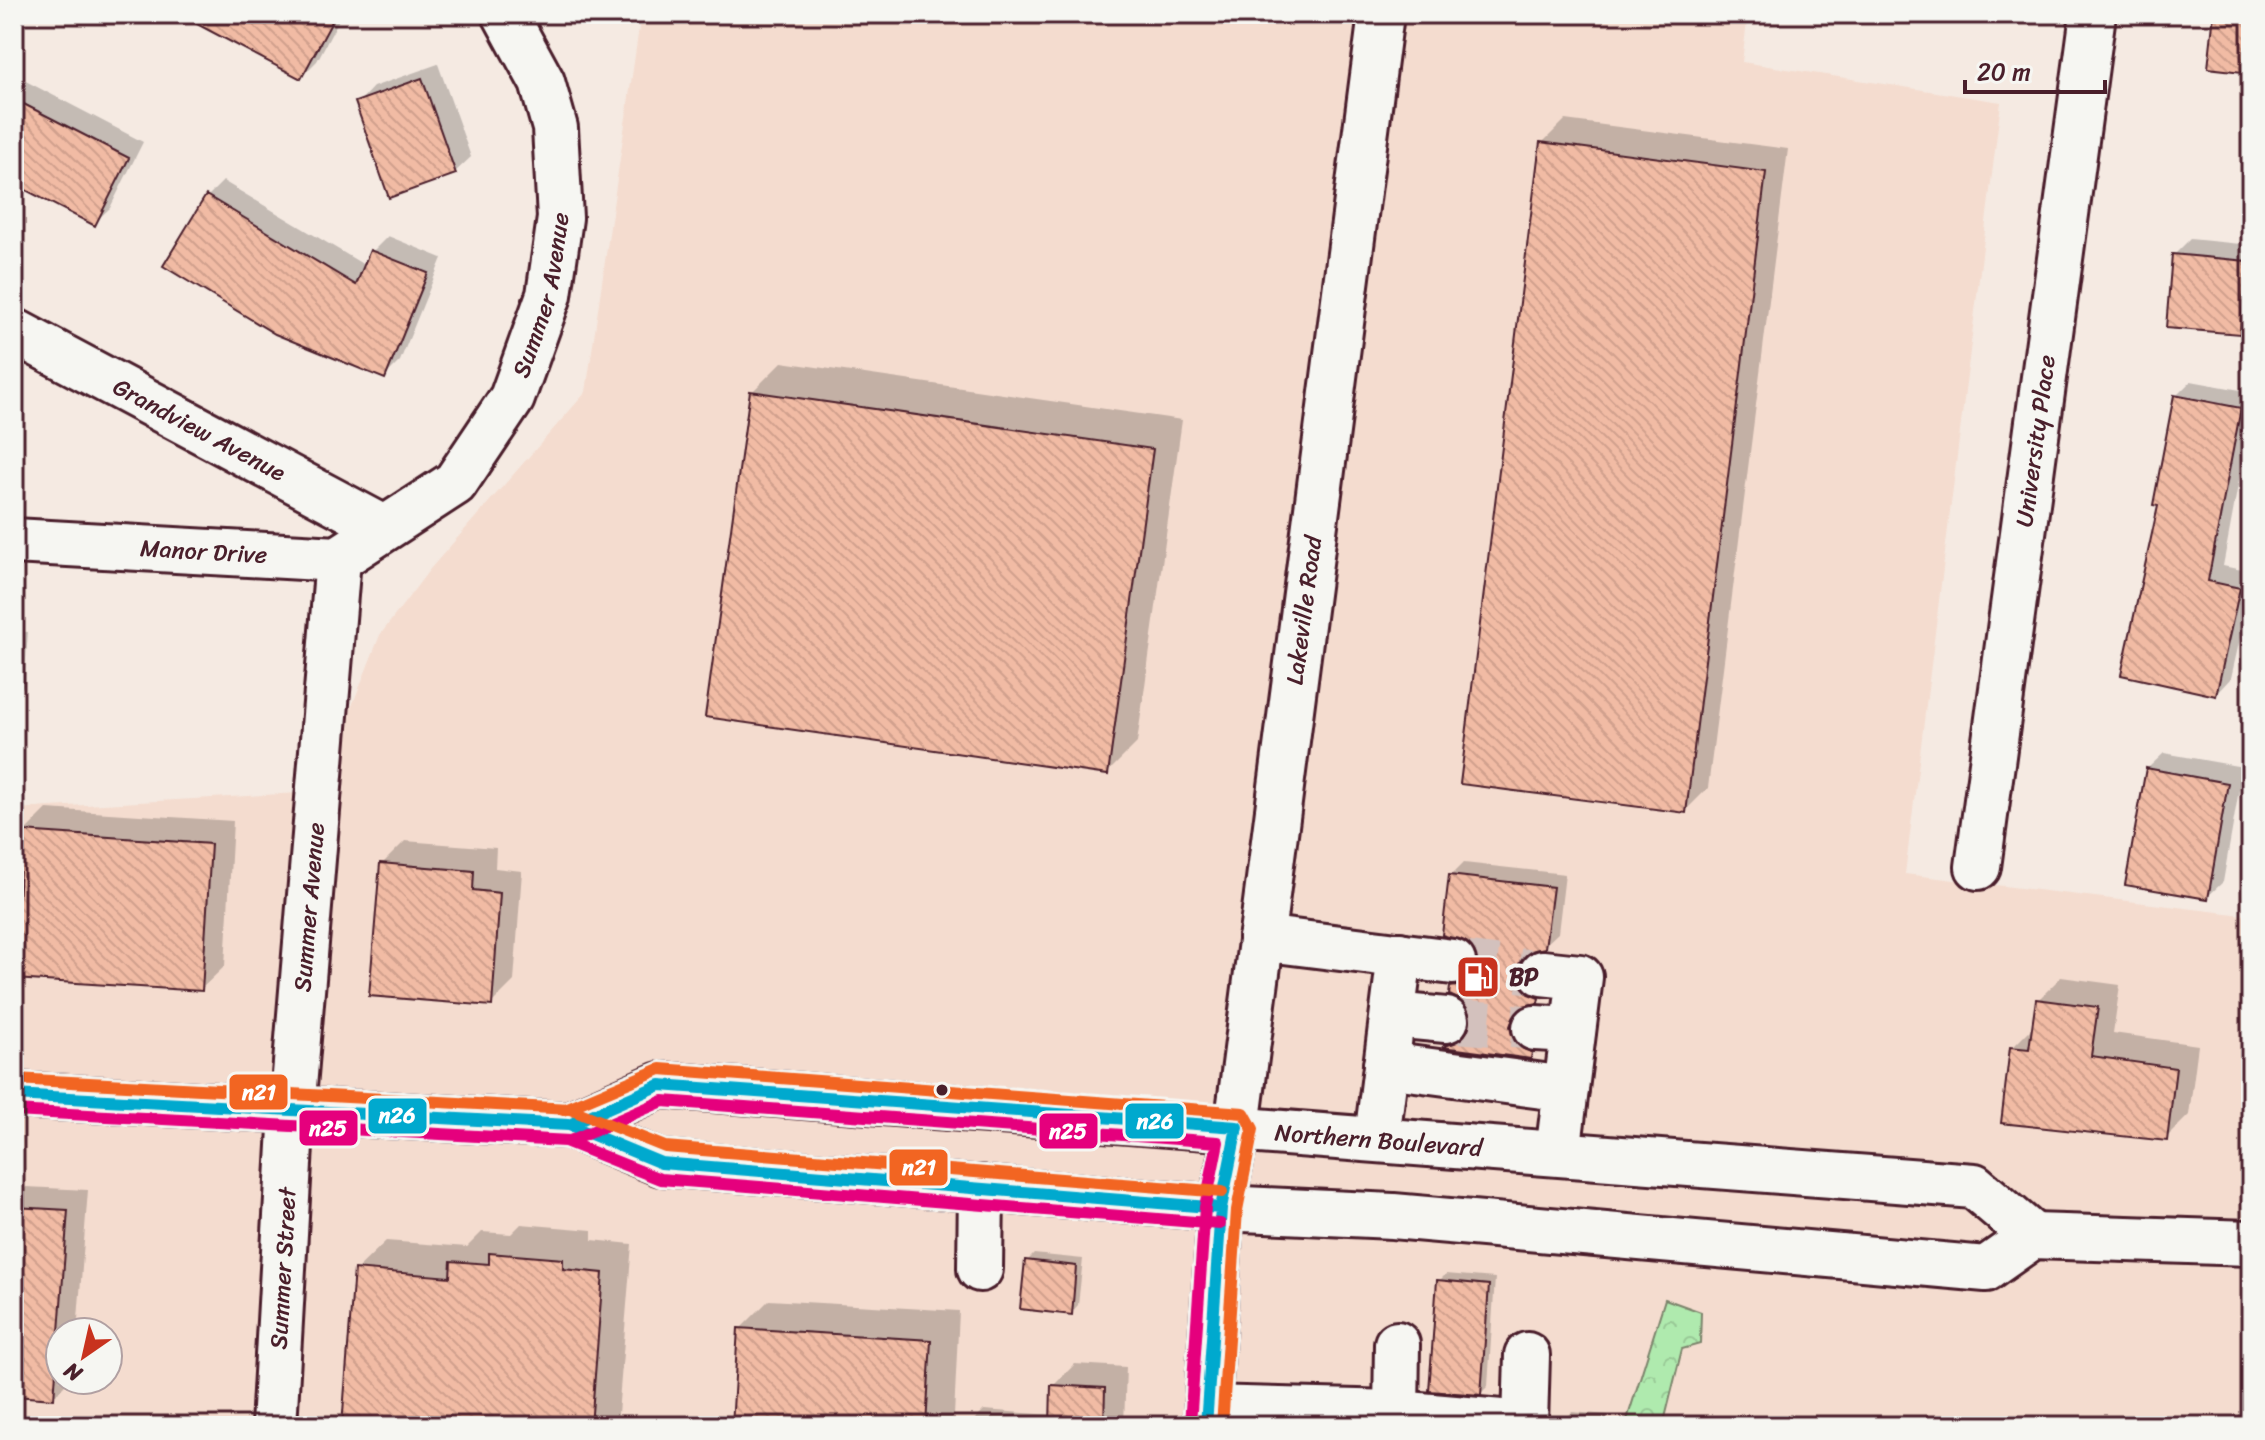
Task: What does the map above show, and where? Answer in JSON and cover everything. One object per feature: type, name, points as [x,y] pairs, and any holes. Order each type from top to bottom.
[{"type":"main road","name":"Summer Avenue","points":[[384,528],[455,483],[512,398],[549,295],[560,218],[555,128],[542,82],[505,14]]},
{"type":"main road","name":"Lakeville Road","points":[[1207,1417],[1221,1208],[1237,1127],[1381,14]]},
{"type":"main road","name":"University Place","points":[[1978,867],[2093,14]]},
{"type":"main road","name":"Grandview Avenue","points":[[14,331],[384,528]]},
{"type":"main road","points":[[338,559],[384,528]]},
{"type":"main road","name":"Manor Drive","points":[[14,541],[338,559]]},
{"type":"main road","name":"Summer Avenue","points":[[292,1111],[338,559]]},
{"type":"main road","points":[[1261,938],[1453,962]]},
{"type":"main road","points":[[1377,1138],[1400,955]]},
{"type":"main road","points":[[1542,973],[1580,977],[1554,1029],[1566,1089],[1558,1153]]},
{"type":"main road","points":[[1393,1015],[1446,1020]]},
{"type":"main road","points":[[1386,1065],[1566,1089]]},
{"type":"main road","name":"Northern Boulevard","points":[[14,1095],[569,1125],[661,1163],[1221,1208],[1393,1216],[1986,1269],[2033,1236],[1974,1186],[1237,1127],[660,1085],[569,1125]]},
{"type":"main road","name":"Summer Street","points":[[274,1426],[292,1111]]},
{"type":"main road","points":[[980,1269],[981,1188]]},
{"type":"main road","points":[[2033,1236],[2251,1243]]},
{"type":"main road","points":[[1396,1413],[1397,1344]]},
{"type":"main road","points":[[1207,1417],[1326,1419],[1396,1413],[1525,1424],[1527,1355]]},
{"type":"shaded area","points":[[641,14],[1748,14],[1742,62],[2001,102],[1905,874],[2251,916],[2251,1426],[14,1426],[14,809],[318,792],[380,635],[430,569],[586,392]]},
{"type":"green space","points":[[1665,1299],[1701,1312],[1700,1344],[1682,1349],[1663,1426],[1625,1426]]},
{"type":"building","points":[[178,14],[336,14],[301,79]]},
{"type":"building","points":[[2214,14],[2251,14],[2251,73],[2208,68]]},
{"type":"building","points":[[422,78],[456,174],[389,198],[355,102]]},
{"type":"building","points":[[14,99],[129,158],[95,226],[14,184]]},
{"type":"building","points":[[1540,142],[1766,172],[1686,813],[1460,784]]},
{"type":"building","points":[[206,195],[356,285],[370,250],[428,273],[385,379],[275,334],[163,266]]},
{"type":"building","points":[[2172,254],[2247,261],[2240,334],[2166,328]]},
{"type":"building","points":[[750,391],[1153,449],[1108,775],[705,717]]},
{"type":"building","points":[[2174,395],[2241,408],[2208,581],[2240,588],[2216,696],[2121,675],[2158,506],[2153,505]]},
{"type":"building","points":[[2146,768],[2228,783],[2208,899],[2125,885]]},
{"type":"building","points":[[22,831],[211,844],[202,991],[14,979]]},
{"type":"building","points":[[380,863],[474,871],[473,890],[500,893],[492,1006],[369,996]]},
{"type":"building","points":[[1449,875],[1553,887],[1545,948],[1531,951],[1521,959],[1517,970],[1520,984],[1528,994],[1539,998],[1538,1003],[1523,1006],[1510,1026],[1513,1040],[1521,1048],[1532,1052],[1531,1059],[1442,1047],[1457,1042],[1467,1034],[1471,1023],[1469,1010],[1461,1000],[1449,995],[1450,987],[1462,985],[1472,978],[1478,964],[1476,952],[1469,943],[1442,935]]},
{"type":"building","points":[[2036,999],[2098,1007],[2091,1056],[2176,1068],[2167,1141],[2001,1123],[2010,1047],[2029,1049]]},
{"type":"building","points":[[14,1207],[68,1210],[60,1316],[44,1316],[44,1396],[54,1396],[54,1399],[14,1396]]},
{"type":"building","points":[[489,1253],[563,1259],[563,1269],[603,1273],[591,1426],[342,1426],[354,1269],[450,1277],[451,1261],[489,1264]]},
{"type":"building","points":[[1025,1260],[1076,1266],[1072,1315],[1020,1309]]},
{"type":"building","points":[[1437,1280],[1489,1285],[1481,1395],[1429,1391]]},
{"type":"building","points":[[738,1328],[931,1340],[926,1426],[732,1426]]},
{"type":"building","points":[[1051,1385],[1105,1388],[1104,1426],[1050,1426]]},
{"type":"tunnel","points":[[1453,962],[1542,973]]},
{"type":"tunnel","points":[[1446,1020],[1535,1028]]},
{"type":"transit line","name":"n21","points":[[563,1110],[660,1069],[1244,1113],[1253,1129],[1237,1210],[1222,1426]]},
{"type":"transit line","name":"n21","points":[[15,1079],[570,1109],[665,1147],[1222,1192]]},
{"type":"transit line","name":"n26","points":[[14,1095],[569,1125],[660,1085],[1237,1127],[1221,1208],[1206,1426]]},
{"type":"transit line","name":"n25","points":[[14,1111],[570,1141],[663,1101],[1218,1142],[1205,1207],[1190,1425]]},
{"type":"transit line","name":"n26","points":[[527,1123],[569,1125],[661,1163],[1221,1208]]},
{"type":"transit line","name":"n25","points":[[526,1139],[565,1141],[660,1179],[1220,1224]]},
{"type":"place","name":"BP","points":[[1478,977]]}]
